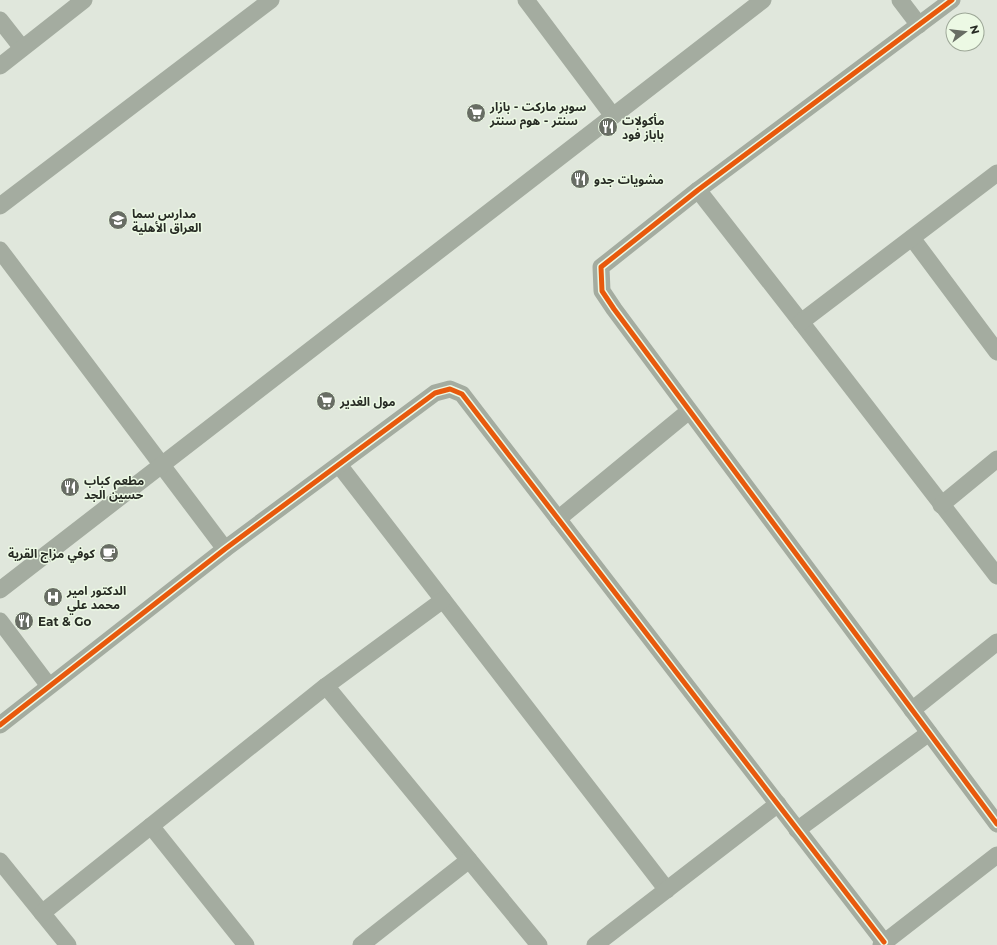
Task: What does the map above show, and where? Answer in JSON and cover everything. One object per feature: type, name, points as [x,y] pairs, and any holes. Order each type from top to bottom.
[{"type":"street","points":[[0,66],[84,0]]},
{"type":"street","points":[[0,206],[271,0]]},
{"type":"street","points":[[526,0],[613,116]]},
{"type":"street","points":[[0,590],[763,0]]},
{"type":"street","points":[[900,0],[919,25]]},
{"type":"street","points":[[952,0],[698,190],[602,267],[602,291],[689,411],[997,824]]},
{"type":"street","points":[[0,20],[22,48]]},
{"type":"street","points":[[801,322],[997,173]]},
{"type":"street","points":[[698,190],[997,576]]},
{"type":"street","points":[[912,238],[997,352]]},
{"type":"street","points":[[0,250],[225,549]]},
{"type":"street","points":[[0,725],[225,549],[435,393],[450,389],[462,394],[778,804],[882,944],[997,855]]},
{"type":"street","points":[[558,519],[689,411]]},
{"type":"street","points":[[941,505],[997,459]]},
{"type":"street","points":[[339,465],[667,890]]},
{"type":"street","points":[[42,913],[326,686],[443,600]]},
{"type":"street","points":[[0,620],[49,686]]},
{"type":"street","points":[[912,710],[997,642]]},
{"type":"street","points":[[326,686],[539,945]]},
{"type":"street","points":[[797,830],[929,733]]},
{"type":"street","points":[[595,945],[778,804]]},
{"type":"street","points":[[151,826],[246,945]]},
{"type":"street","points":[[361,945],[469,860]]},
{"type":"street","points":[[0,861],[68,945]]},
{"type":"cycle path","points":[[952,0],[698,190],[601,267],[602,291],[997,824]]},
{"type":"cycle path","points":[[0,725],[225,549],[435,393],[450,389],[462,394],[884,942]]},
{"type":"place","name":"سوبر ماركت - بازار سنتر - هوم سنتر","points":[[476,113]]},
{"type":"place","name":"مأكولات باباز فود","points":[[608,127]]},
{"type":"place","name":"مشويات جدو","points":[[580,179]]},
{"type":"place","name":"مدارس سما العراق الأهلية","points":[[118,220]]},
{"type":"place","name":"مول الغدير","points":[[326,401]]},
{"type":"place","name":"مطعم كباب حسين الجد","points":[[70,487]]},
{"type":"place","name":"كوفي مزاج القرية","points":[[109,553]]},
{"type":"place","name":"الدكتور امير محمد علي","points":[[53,597]]},
{"type":"place","name":"Eat & Go","points":[[24,621]]}]
